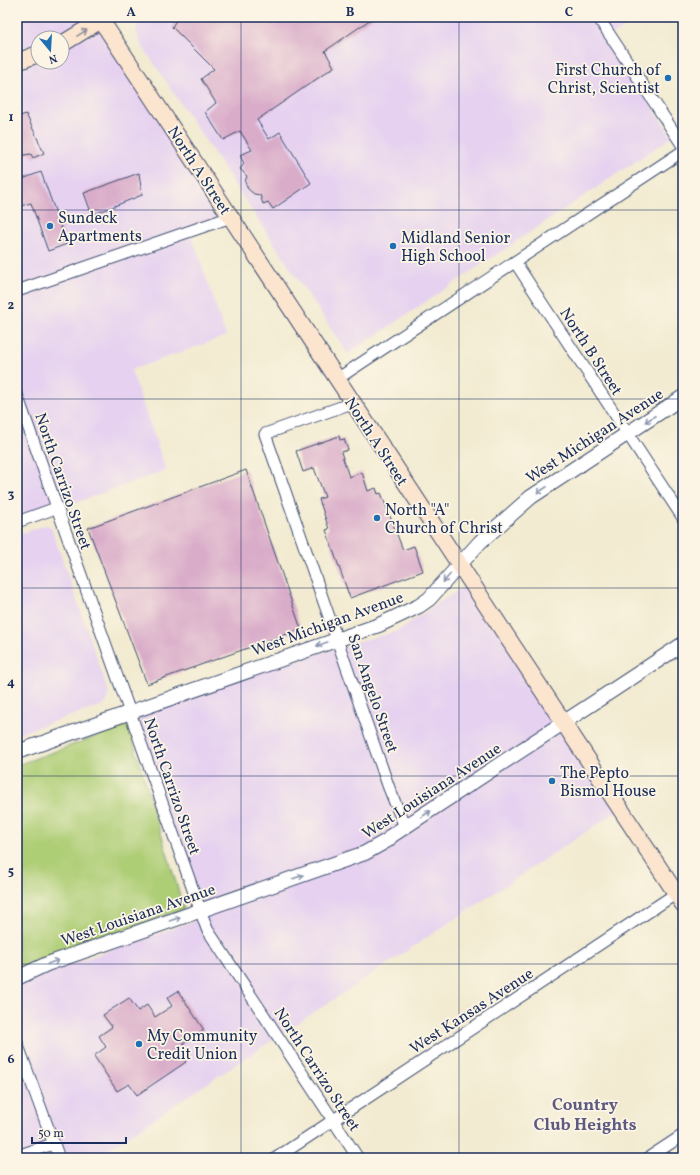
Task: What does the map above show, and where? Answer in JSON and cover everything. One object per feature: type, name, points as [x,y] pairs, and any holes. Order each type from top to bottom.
[{"type":"main road","points":[[70,39],[102,18]]},
{"type":"main road","name":"North A Street","points":[[102,18],[563,724],[681,896]]},
{"type":"main road","points":[[17,62],[30,57]]},
{"type":"street","points":[[598,17],[683,146]]},
{"type":"street","points":[[337,379],[683,151]]},
{"type":"street","points":[[17,291],[231,217]]},
{"type":"street","name":"North B Street","points":[[515,262],[683,518]]},
{"type":"street","name":"North Carrizo Street","points":[[17,395],[207,929],[358,1158]]},
{"type":"street","name":"West Michigan Avenue","points":[[17,752],[395,619],[429,599],[480,542],[532,497],[683,397]]},
{"type":"street","name":"San Angelo Street","points":[[352,403],[265,434],[338,638],[389,788],[405,827]]},
{"type":"street","points":[[17,522],[56,508]]},
{"type":"street","name":"West Louisiana Avenue","points":[[17,978],[47,964],[365,853],[683,644]]},
{"type":"street","name":"West Kansas Avenue","points":[[276,1158],[681,896]]},
{"type":"street","points":[[17,1043],[59,1158]]},
{"type":"street","points":[[648,1158],[683,1135]]},
{"type":"street","points":[[17,1156],[53,1144]]},
{"type":"shaded area","points":[[17,17],[109,17],[102,22],[233,219],[191,234],[226,336],[131,370],[166,470],[17,524]]},
{"type":"shaded area","name":"Midland Senior High School","points":[[144,17],[640,17],[607,39],[672,137],[348,354],[139,41],[136,30],[138,24]]},
{"type":"shaded area","points":[[46,525],[51,527],[109,693],[106,704],[17,734],[17,535]]},
{"type":"shaded area","points":[[470,582],[625,806],[95,1158],[17,1158],[17,983],[202,918],[130,714],[232,678],[397,631]]},
{"type":"green space","points":[[128,725],[184,909],[17,969],[17,765]]},
{"type":"building","points":[[178,17],[374,17],[325,51],[334,67],[257,120],[269,139],[280,132],[311,183],[273,209],[268,202],[263,204],[260,195],[254,194],[248,189],[245,182],[247,176],[240,169],[244,164],[240,155],[252,150],[240,131],[223,140],[205,112],[216,103],[201,79],[214,69],[172,27]]},
{"type":"building","points":[[26,114],[44,153],[33,158],[31,154],[17,156],[17,117]]},
{"type":"building","name":"Sundeck Apartments","points":[[41,172],[67,244],[48,251],[31,203],[17,207],[17,181]]},
{"type":"building","points":[[139,173],[142,195],[92,215],[84,193]]},
{"type":"building","name":"North \"A\" Church of Christ","points":[[339,436],[340,440],[344,439],[348,450],[341,452],[349,477],[362,472],[368,491],[376,488],[378,494],[381,493],[403,550],[414,546],[423,571],[350,598],[326,530],[329,529],[319,499],[325,497],[314,468],[303,472],[296,451]]},
{"type":"building","points":[[246,470],[301,629],[147,684],[88,528]]},
{"type":"building","name":"My Community Credit Union","points":[[178,991],[204,1030],[177,1048],[186,1062],[137,1095],[129,1084],[117,1091],[94,1056],[106,1047],[99,1036],[112,1027],[103,1015],[129,998],[138,1011],[147,1005],[155,1017],[172,1006],[167,998]]},
{"type":"place","name":"First Church of Christ, Scientist","points":[[668,78]]},
{"type":"place","name":"Sundeck Apartments","points":[[50,226]]},
{"type":"place","name":"Midland Senior High School","points":[[393,246]]},
{"type":"place","name":"North \"A\" Church of Christ","points":[[377,518]]},
{"type":"place","name":"The Pepto Bismol House","points":[[552,781]]},
{"type":"place","name":"My Community Credit Union","points":[[139,1044]]},
{"type":"district","name":"Country Club Heights","points":[[585,1114]]}]
